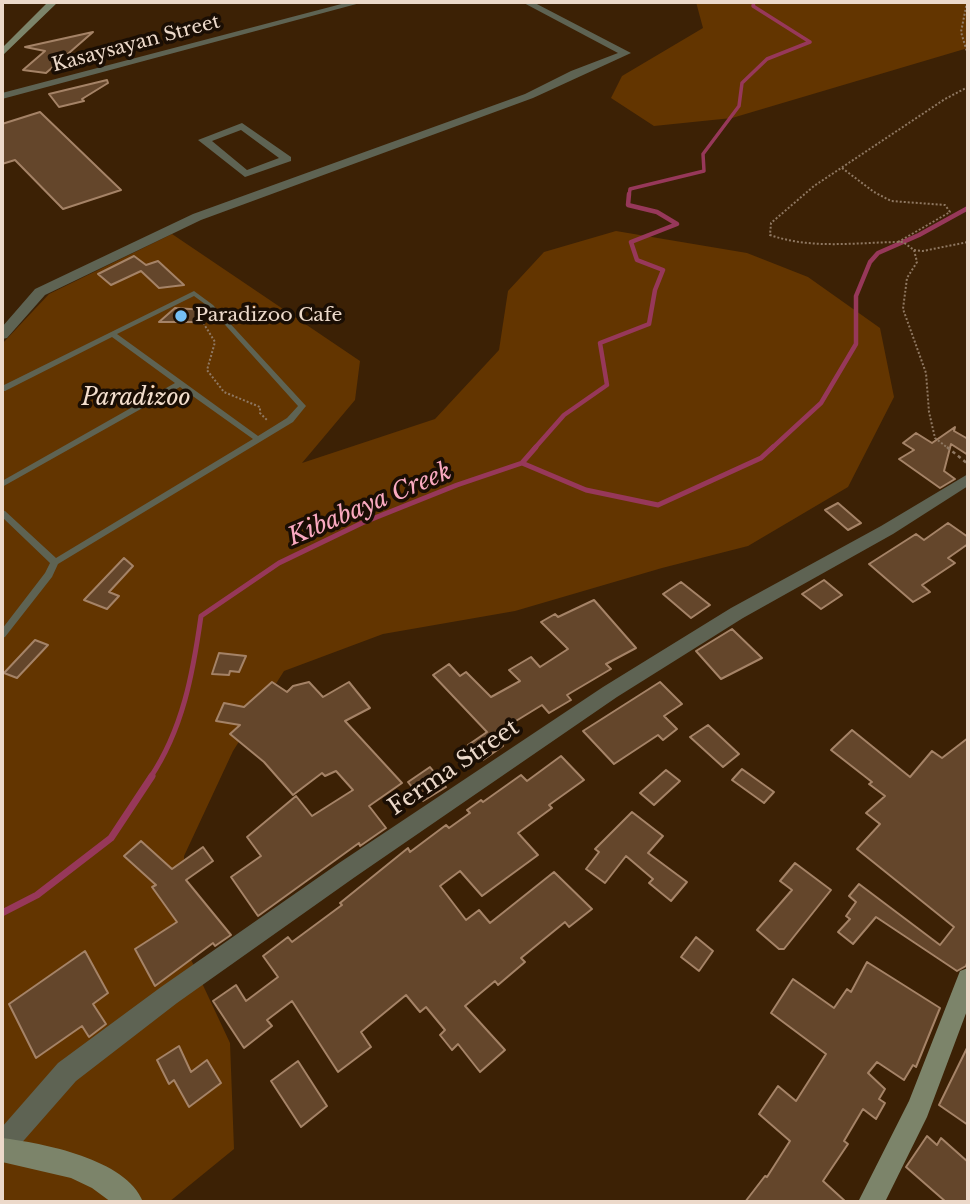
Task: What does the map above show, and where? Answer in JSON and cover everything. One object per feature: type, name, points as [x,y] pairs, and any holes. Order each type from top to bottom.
[{"type":"main road","points":[[2,53],[53,2]]},
{"type":"main road","points":[[871,1202],[918,1108],[968,979]]},
{"type":"main road","points":[[2,1148],[62,1160],[112,1184],[130,1202]]},
{"type":"street","name":"Kasaysayan Street","points":[[2,96],[167,55],[359,2]]},
{"type":"street","points":[[2,335],[40,292],[197,218],[530,96],[575,73],[626,53],[526,2]]},
{"type":"street","points":[[242,126],[287,159],[267,166],[245,174],[204,140],[242,126]]},
{"type":"street","points":[[267,166],[290,183]]},
{"type":"street","name":"Ferma Street","points":[[2,1148],[67,1072],[169,995],[347,870],[610,692],[737,613],[887,530],[968,479]]},
{"type":"lane","points":[[2,389],[194,293],[211,306],[302,407],[290,420],[55,562],[50,575],[2,635]]},
{"type":"lane","points":[[112,334],[258,439]]},
{"type":"lane","points":[[2,484],[181,383]]},
{"type":"lane","points":[[2,513],[55,562]]},
{"type":"path","points":[[967,2],[961,32],[968,55]]},
{"type":"path","points":[[968,87],[945,99],[814,186],[771,223],[770,235],[782,240],[824,244],[898,242],[914,250],[923,251],[968,242]]},
{"type":"path","points":[[842,168],[863,186],[888,201],[911,204],[932,202],[945,205],[950,212],[898,242]]},
{"type":"path","points":[[914,250],[916,262],[907,278],[903,309],[926,373],[935,438],[968,464]]},
{"type":"path","points":[[200,316],[215,342],[207,370],[213,374],[222,391],[260,407],[265,419],[278,427]]},
{"type":"green space","points":[[696,2],[968,2],[968,48],[732,118],[654,126],[611,98],[622,76],[703,28]]},
{"type":"green space","name":"Paradizoo","points":[[616,231],[747,253],[808,277],[880,328],[894,397],[848,487],[748,546],[515,611],[383,634],[284,671],[233,751],[184,856],[187,951],[230,1043],[234,1149],[169,1202],[2,1202],[2,344],[49,294],[172,234],[360,361],[355,400],[302,463],[435,419],[499,350],[508,291],[544,252]]},
{"type":"building","points":[[93,32],[46,73],[23,70],[45,51],[25,47]]},
{"type":"building","points":[[107,80],[108,83],[82,99],[84,101],[59,107],[49,94]]},
{"type":"building","points":[[40,112],[121,190],[63,209],[15,160],[2,164],[2,124]]},
{"type":"building","points":[[134,256],[146,265],[158,261],[184,285],[159,288],[141,271],[111,285],[98,274]]},
{"type":"building","points":[[175,308],[205,310],[194,322],[159,322]]},
{"type":"building","points":[[955,427],[954,431],[968,439],[968,455],[951,444],[944,471],[955,479],[940,488],[899,459],[914,450],[903,443],[916,433],[932,443]]},
{"type":"building","points":[[838,503],[861,523],[848,530],[825,510]]},
{"type":"building","points":[[948,523],[968,537],[968,544],[948,558],[955,563],[922,585],[930,592],[913,602],[869,564],[916,534],[924,540]]},
{"type":"building","points":[[124,558],[133,566],[109,592],[119,596],[107,609],[84,600]]},
{"type":"building","points":[[824,580],[842,595],[821,609],[802,594]]},
{"type":"building","points":[[681,582],[710,605],[691,618],[663,594]]},
{"type":"building","points":[[594,600],[636,648],[606,664],[611,669],[567,695],[571,700],[549,713],[542,705],[493,735],[503,746],[483,760],[468,745],[487,732],[433,675],[449,664],[460,676],[466,672],[491,697],[520,681],[509,670],[531,657],[540,667],[568,649],[541,622]]},
{"type":"building","points":[[732,629],[762,658],[721,679],[696,651]]},
{"type":"building","points":[[35,640],[48,645],[17,678],[4,673]]},
{"type":"building","points":[[219,653],[246,656],[239,672],[230,671],[229,675],[212,674]]},
{"type":"building","points":[[272,682],[287,692],[293,686],[309,682],[323,697],[349,682],[370,708],[345,721],[402,783],[369,806],[386,828],[360,846],[359,843],[258,916],[231,877],[261,856],[247,837],[296,796],[312,816],[353,790],[336,771],[325,776],[322,773],[293,795],[264,762],[230,734],[240,725],[216,721],[224,703],[244,707]]},
{"type":"building","points":[[660,682],[682,704],[664,716],[677,729],[663,740],[658,735],[614,764],[583,731]]},
{"type":"building","points":[[708,725],[739,754],[723,767],[690,737]]},
{"type":"building","points":[[852,730],[910,777],[932,751],[942,758],[968,738],[968,960],[966,966],[957,971],[876,917],[853,944],[838,932],[850,919],[846,916],[856,902],[849,896],[859,884],[940,945],[954,927],[857,849],[880,824],[866,813],[885,796],[869,784],[872,782],[831,750]]},
{"type":"building","points":[[561,756],[584,780],[549,805],[552,808],[518,833],[538,855],[482,896],[460,871],[440,886],[466,920],[479,910],[490,923],[554,872],[592,909],[569,927],[565,922],[521,958],[525,962],[498,985],[495,981],[465,1006],[505,1050],[480,1072],[458,1044],[452,1050],[440,1035],[445,1030],[426,1007],[420,1012],[406,995],[361,1032],[371,1047],[338,1072],[292,1001],[267,1020],[272,1026],[244,1048],[213,1001],[236,985],[246,1001],[278,977],[263,956],[288,937],[292,942],[342,905],[340,903],[408,848],[410,852],[446,825],[449,828],[470,813],[467,810],[481,800],[483,802],[521,775],[527,781]]},
{"type":"building","points":[[430,767],[446,787],[423,801],[408,782]]},
{"type":"building","points":[[742,769],[774,792],[764,803],[732,780]]},
{"type":"building","points":[[666,770],[680,781],[654,805],[640,793]]},
{"type":"building","points":[[632,812],[663,836],[648,853],[687,882],[671,901],[649,883],[653,879],[626,856],[605,883],[586,869],[599,852],[595,849]]},
{"type":"building","points":[[141,841],[172,869],[203,847],[213,861],[186,880],[231,935],[215,946],[213,943],[155,986],[135,949],[177,922],[152,887],[156,885],[124,856]]},
{"type":"building","points":[[795,863],[831,890],[784,949],[779,949],[757,930],[792,890],[780,881]]},
{"type":"building","points":[[696,937],[713,951],[699,971],[681,957]]},
{"type":"building","points":[[85,951],[108,993],[93,1004],[106,1024],[89,1037],[82,1026],[36,1058],[9,1004]]},
{"type":"building","points":[[867,962],[940,1008],[916,1067],[913,1065],[904,1080],[877,1062],[868,1073],[885,1089],[879,1099],[885,1103],[876,1119],[863,1109],[844,1141],[848,1144],[823,1181],[846,1202],[745,1202],[765,1176],[767,1177],[790,1141],[759,1114],[778,1086],[796,1101],[826,1054],[771,1013],[793,979],[834,1008],[847,989],[851,992]]},
{"type":"building","points":[[179,1046],[191,1072],[207,1060],[221,1083],[189,1107],[174,1080],[169,1084],[157,1060]]},
{"type":"building","points":[[968,1046],[968,1125],[939,1105]]},
{"type":"building","points":[[298,1061],[327,1106],[301,1127],[271,1081]]},
{"type":"building","points":[[927,1136],[937,1145],[941,1138],[968,1162],[968,1202],[946,1202],[906,1167]]},
{"type":"waterway","name":"Kibabaya Creek","points":[[629,196],[630,189],[704,171],[703,154],[739,106],[742,83],[767,59],[810,42],[753,6],[754,2]]},
{"type":"waterway","name":"Kibabaya Creek","points":[[534,449],[564,415],[607,385],[600,343],[649,324],[655,290],[663,270],[637,260],[631,242],[677,224],[657,212],[628,205],[629,194]]},
{"type":"waterway","name":"Kibabaya Creek","points":[[771,449],[821,403],[856,344],[856,296],[870,262],[878,253],[919,235],[968,208]]},
{"type":"waterway","name":"Kibabaya Creek","points":[[522,463],[536,447]]},
{"type":"waterway","name":"Kibabaya Creek","points":[[522,463],[586,490],[658,505],[761,458],[773,447]]},
{"type":"waterway","name":"Kibabaya Creek","points":[[150,778],[179,720],[190,679],[201,616],[279,563],[362,523],[457,485],[522,463]]},
{"type":"waterway","name":"Kibabaya Creek","points":[[2,913],[37,895],[111,838],[152,776]]},
{"type":"place","name":"Paradizoo Cafe","points":[[181,316]]}]
